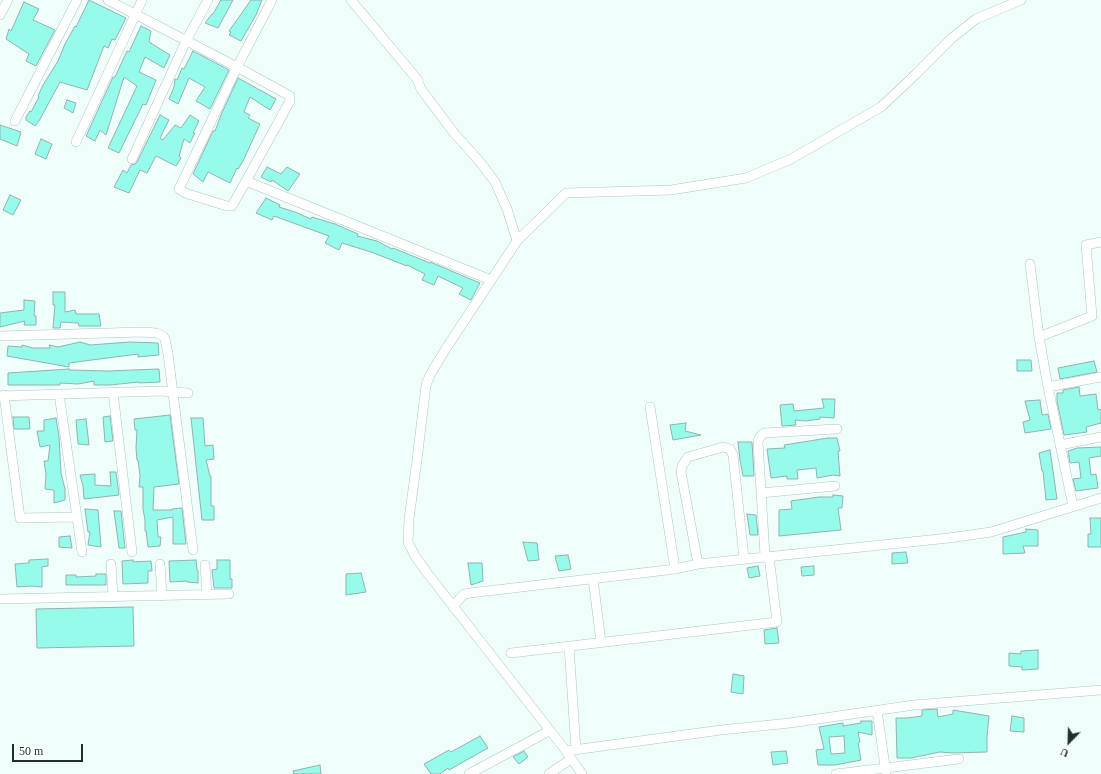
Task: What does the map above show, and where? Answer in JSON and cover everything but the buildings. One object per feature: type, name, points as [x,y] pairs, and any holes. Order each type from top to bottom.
[{"type":"street","points":[[0,15],[8,0]]},
{"type":"street","points":[[15,121],[77,0]]},
{"type":"street","points":[[108,0],[237,67],[290,96],[290,101],[232,206],[227,206],[185,193],[179,189],[237,67],[272,0]]},
{"type":"street","points":[[76,142],[142,0]]},
{"type":"street","points":[[132,158],[186,41],[208,0]]},
{"type":"street","points":[[351,0],[417,79],[421,89],[454,133],[480,162],[495,182],[507,209],[517,241]]},
{"type":"street","points":[[582,774],[569,755],[453,608],[428,574],[408,542],[409,519],[426,385],[430,375],[517,241],[566,193],[671,190],[746,178],[791,159],[881,107],[952,38],[976,19],[1008,2],[1021,0]]},
{"type":"street","points":[[246,181],[491,280]]},
{"type":"street","points":[[1039,336],[1092,316],[1086,245],[1101,242]]},
{"type":"street","points":[[1030,264],[1039,336],[1048,387],[1073,506]]},
{"type":"street","points":[[0,336],[143,332],[156,333],[165,338],[193,550]]},
{"type":"street","points":[[1048,387],[1101,377]]},
{"type":"street","points":[[113,392],[132,552]]},
{"type":"street","points":[[77,517],[20,518],[2,395],[113,392],[188,393]]},
{"type":"street","points":[[59,394],[82,552]]},
{"type":"street","points":[[650,407],[675,569]]},
{"type":"street","points":[[512,653],[777,622],[767,556],[761,493],[759,438],[764,433],[837,429]]},
{"type":"street","points":[[1060,445],[1101,437]]},
{"type":"street","points":[[698,564],[682,466],[688,457],[723,448],[730,449],[733,455],[744,558]]},
{"type":"street","points":[[761,493],[835,486]]},
{"type":"street","points":[[453,608],[464,594],[470,593],[675,569],[698,564],[744,558],[949,538],[991,532],[1101,498]]},
{"type":"street","points":[[111,564],[113,597]]},
{"type":"street","points":[[160,564],[162,596]]},
{"type":"street","points":[[205,565],[207,595]]},
{"type":"street","points":[[593,579],[601,642]]},
{"type":"street","points":[[0,599],[229,594]]},
{"type":"street","points":[[569,646],[576,750]]},
{"type":"street","points":[[549,774],[576,750],[713,731],[790,723],[914,705],[1101,690]]},
{"type":"street","points":[[877,711],[886,771]]},
{"type":"street","points":[[469,774],[549,731]]},
{"type":"street","points":[[836,774],[886,771],[959,759]]}]
